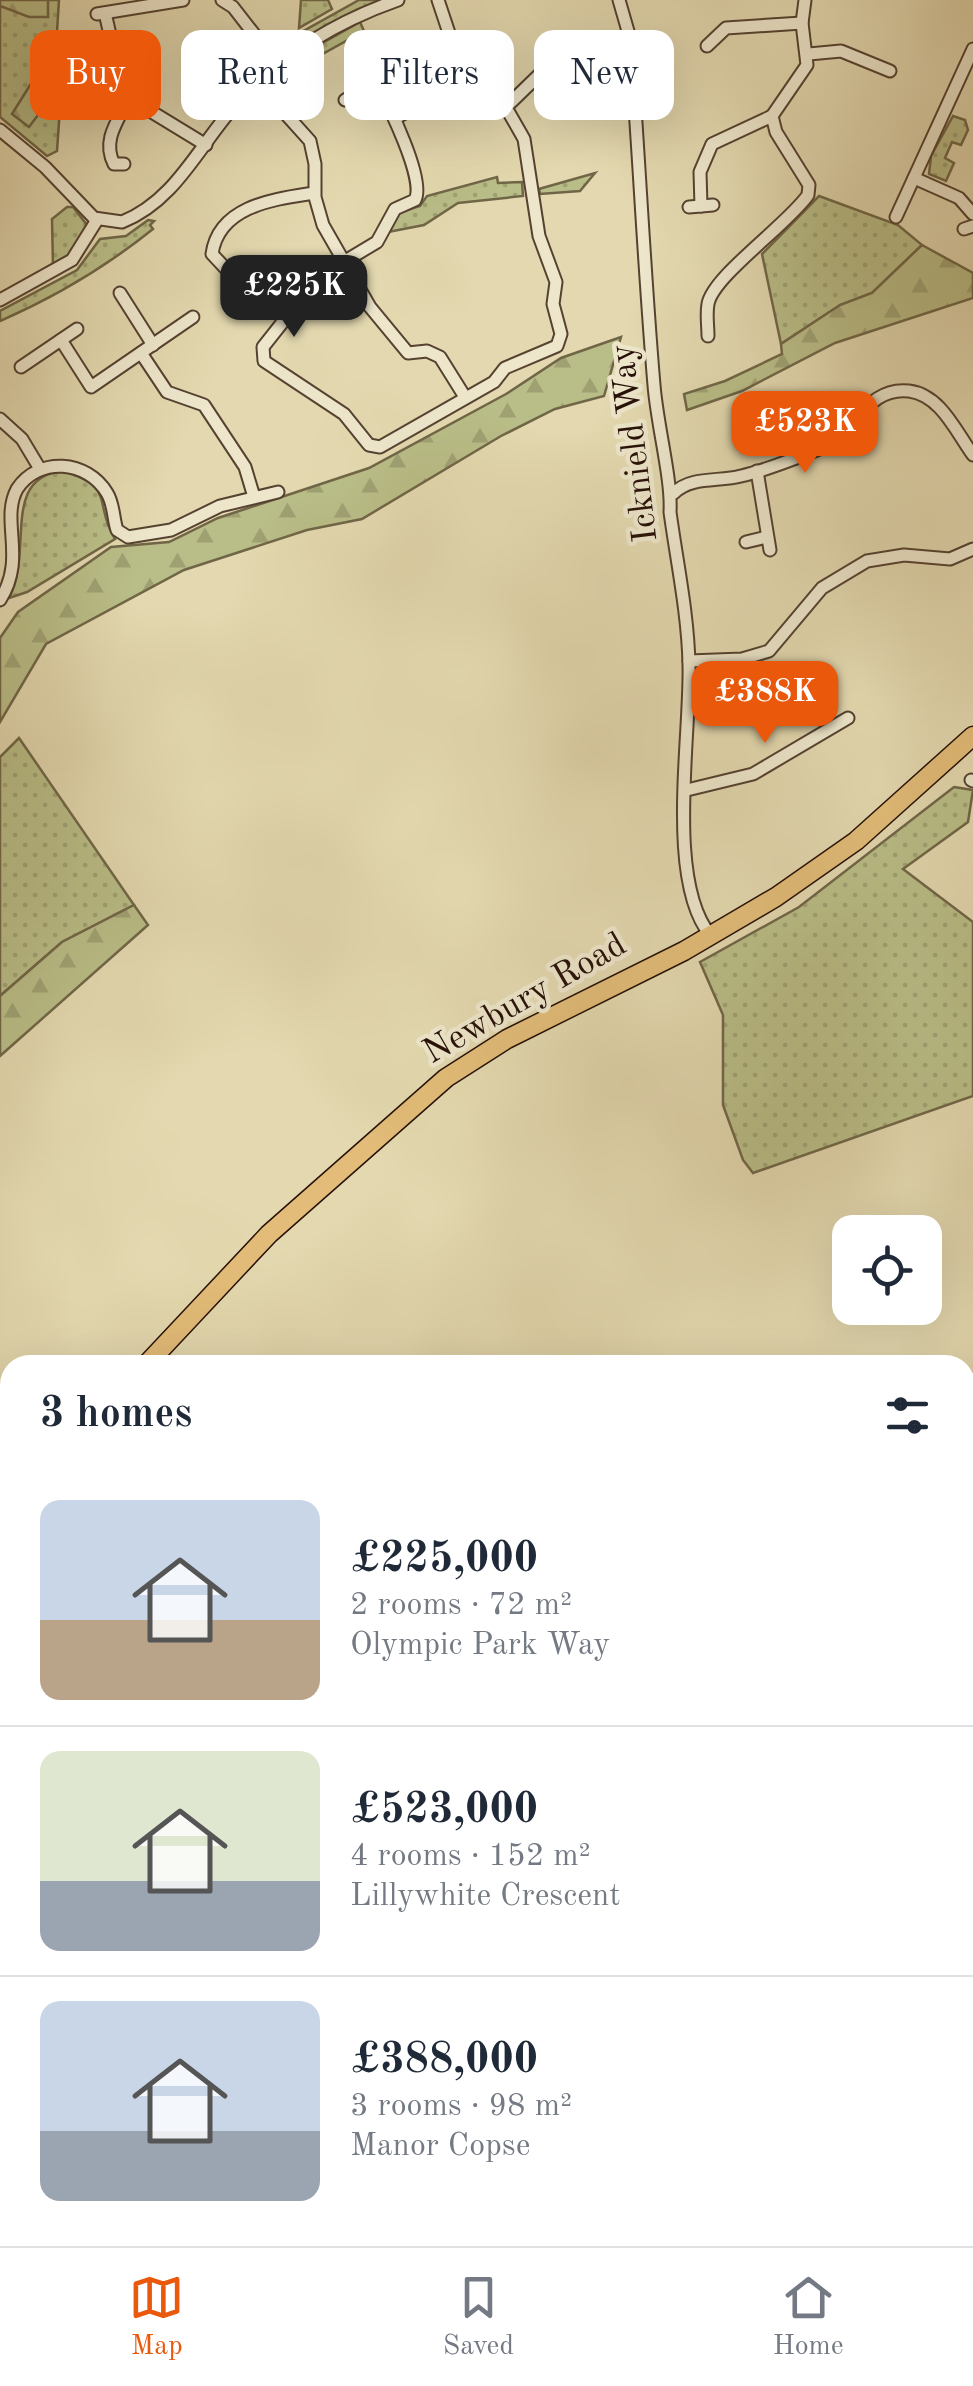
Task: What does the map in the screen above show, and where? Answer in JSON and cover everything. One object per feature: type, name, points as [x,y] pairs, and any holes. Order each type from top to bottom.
[{"type":"main road","name":"Newbury Road","points":[[155,1355],[269,1234],[446,1078],[540,1021],[711,936],[856,841],[973,736]]},
{"type":"street","points":[[106,30],[101,13],[182,0]]},
{"type":"street","points":[[222,0],[252,30]]},
{"type":"street","points":[[324,36],[398,0]]},
{"type":"street","points":[[438,0],[446,30]]},
{"type":"street","name":"Icknield Way","points":[[619,0],[630,38],[654,397],[663,470],[674,493],[670,512],[689,661],[688,883],[700,921],[711,936]]},
{"type":"street","points":[[701,206],[700,172],[712,144],[772,116],[797,84],[809,54],[802,23],[805,0]]},
{"type":"street","points":[[707,46],[726,28],[802,23]]},
{"type":"street","points":[[896,218],[973,48]]},
{"type":"street","points":[[809,54],[841,51],[890,71]]},
{"type":"street","points":[[514,99],[534,80]]},
{"type":"street","points":[[708,336],[708,303],[718,282],[764,243],[808,195],[809,185],[776,132],[772,116]]},
{"type":"street","points":[[161,119],[206,145]]},
{"type":"street","points":[[118,120],[108,152],[114,164],[124,164]]},
{"type":"street","points":[[0,130],[45,167],[97,220],[112,223],[135,216],[176,182],[226,120]]},
{"type":"street","points":[[291,120],[310,141],[316,164],[314,193],[323,225],[347,260],[368,304],[406,352],[416,355],[426,351],[440,357],[465,398]]},
{"type":"street","points":[[347,260],[374,245],[395,209],[418,195],[418,181],[397,120]]},
{"type":"street","points":[[314,193],[250,206],[213,246],[215,258],[237,281],[283,313],[282,323],[262,347],[264,360],[344,414],[364,441],[376,448],[496,381],[505,368],[554,348],[560,336],[554,304],[555,278],[540,241],[525,145],[511,120]]},
{"type":"street","points":[[914,178],[959,198],[973,214]]},
{"type":"street","points":[[0,300],[72,260],[97,220]]},
{"type":"street","points":[[120,294],[153,345]]},
{"type":"street","points":[[61,340],[91,387],[193,317]]},
{"type":"street","points":[[22,368],[77,329]]},
{"type":"street","points":[[142,354],[168,392],[204,406],[245,467],[254,497]]},
{"type":"street","points":[[674,493],[686,485],[757,472],[832,444],[865,407],[900,391],[932,400],[971,447]]},
{"type":"street","points":[[0,419],[22,440],[40,470]]},
{"type":"street","points":[[0,600],[14,562],[10,504],[22,482],[40,470],[69,466],[93,477],[110,497],[117,530],[128,537],[172,530],[220,506],[278,492]]},
{"type":"street","points":[[746,542],[769,543],[757,472]]},
{"type":"street","points":[[689,661],[742,659],[769,651],[822,588],[867,561],[904,555],[950,559],[973,550]]},
{"type":"street","points":[[686,790],[753,774],[848,718]]},
{"type":"green space","points":[[0,0],[59,0],[57,30],[30,30],[30,120],[59,120],[57,151],[47,156],[0,117]]},
{"type":"green space","points":[[0,0],[48,0],[48,17],[29,17],[0,6]]},
{"type":"green space","points":[[301,0],[328,0],[332,9],[299,28]]},
{"type":"green space","points":[[359,0],[382,0],[324,30],[305,30]]},
{"type":"green space","points":[[360,22],[364,30],[346,30]]},
{"type":"green space","points":[[344,31],[344,42],[324,53],[324,42]]},
{"type":"green space","points":[[30,85],[30,120],[34,120],[29,127],[12,114]]},
{"type":"green space","points":[[953,116],[965,120],[968,130],[961,145],[952,142],[945,158],[954,163],[946,181],[929,174],[931,156]]},
{"type":"green space","points":[[595,173],[580,191],[540,194],[539,189]]},
{"type":"green space","points":[[497,177],[498,183],[522,182],[523,196],[458,203],[424,225],[388,232],[398,213],[420,206],[427,196]]},
{"type":"green space","points":[[819,196],[898,225],[922,245],[872,293],[840,305],[781,344],[762,254]]},
{"type":"green space","points":[[73,207],[87,225],[73,253],[53,267],[52,219]]},
{"type":"green space","points":[[148,220],[154,221],[150,225],[153,229],[117,256],[60,292],[0,321],[0,311],[77,270],[100,239],[126,236]]},
{"type":"green space","points":[[922,245],[973,273],[973,298],[835,343],[742,391],[687,410],[684,394],[725,381],[782,354],[781,344],[840,305],[872,293]]},
{"type":"green space","points":[[621,337],[604,396],[555,409],[501,436],[362,519],[307,530],[184,570],[46,644],[0,722],[0,638],[18,612],[111,547],[169,542],[218,518],[369,468],[506,394],[561,358]]},
{"type":"green space","points":[[63,471],[91,483],[97,490],[115,539],[27,592],[9,598],[16,580],[25,502],[32,487],[44,476]]},
{"type":"green space","points":[[19,738],[134,905],[62,942],[0,996],[0,757]]},
{"type":"green space","points":[[954,787],[973,790],[968,822],[903,869],[973,922],[973,1096],[753,1173],[743,1160],[723,1105],[723,1015],[700,962],[799,907]]},
{"type":"green space","points":[[134,905],[148,925],[0,1056],[0,996],[62,942]]}]
